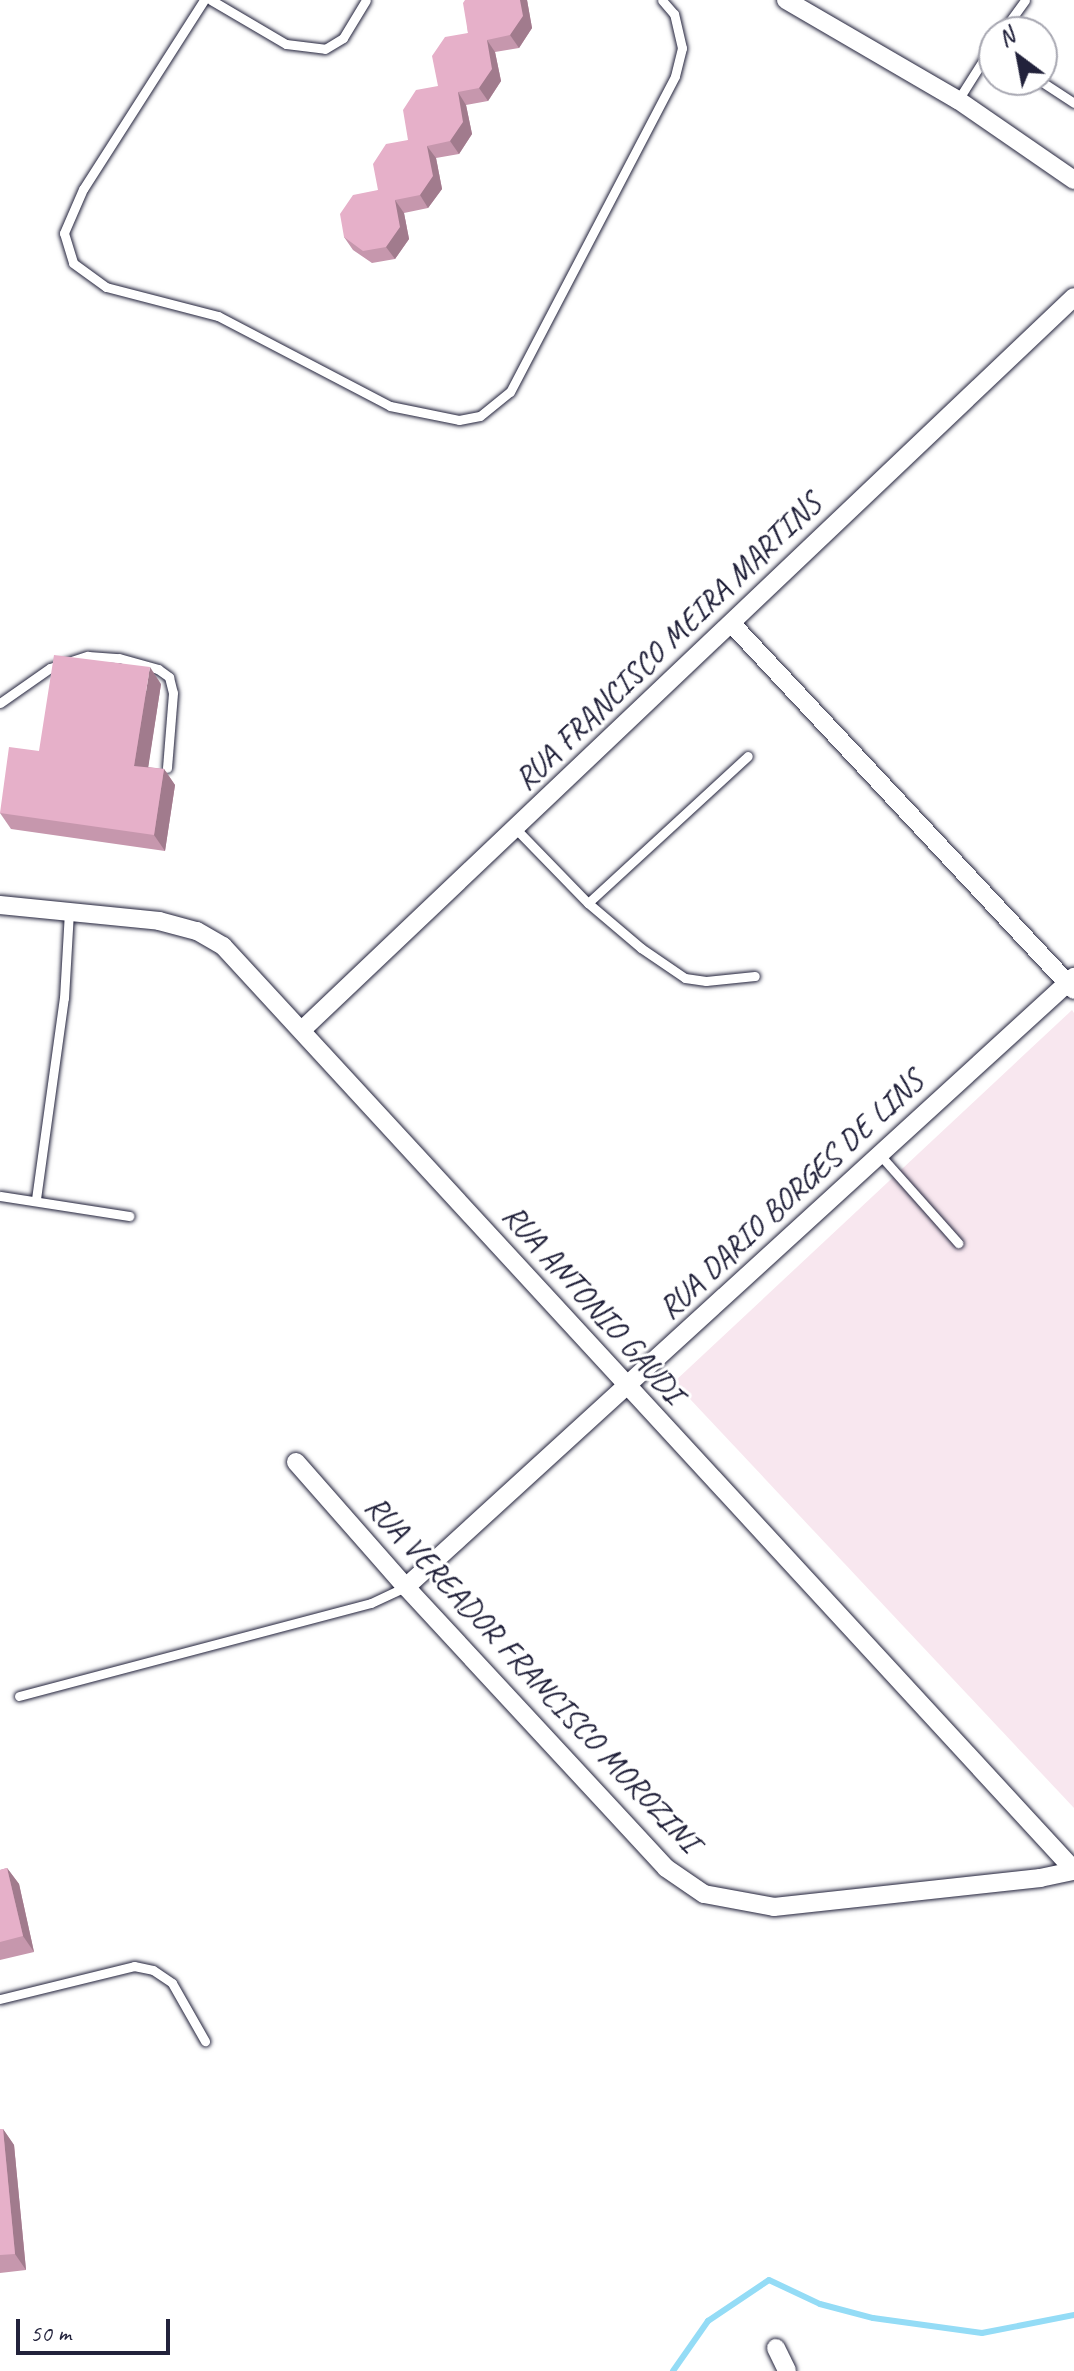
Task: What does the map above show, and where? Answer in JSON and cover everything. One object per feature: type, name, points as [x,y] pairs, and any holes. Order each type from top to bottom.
[{"type":"street","points":[[786,0],[958,100],[1074,180]]},
{"type":"street","name":"RUA FRANCISCO MEIRA MARTINS","points":[[303,1029],[1074,297]]},
{"type":"street","points":[[731,623],[1072,983]]},
{"type":"street","name":"RUA ANTONIO GAUDI","points":[[0,905],[159,921],[197,931],[233,955],[1074,1870]]},
{"type":"street","name":"RUA DARIO BORGES DE LINS","points":[[406,1587],[1072,983]]},
{"type":"street","name":"RUA VEREADOR FRANCISCO MOROZINI","points":[[296,1462],[406,1587],[666,1868],[704,1894],[774,1907],[1040,1878],[1074,1870]]},
{"type":"street","points":[[776,2348],[787,2371]]},
{"type":"lane","points":[[204,0],[83,189],[64,233],[73,263],[106,287],[218,316],[390,406],[459,420],[480,416],[510,392],[675,76],[682,48],[674,14],[662,0]]},
{"type":"lane","points":[[211,0],[286,44],[325,49],[343,38],[366,0]]},
{"type":"lane","points":[[958,100],[978,70]]},
{"type":"lane","points":[[0,703],[50,668],[88,656],[119,658],[158,669],[169,677],[173,693],[167,768]]},
{"type":"lane","points":[[588,903],[748,756]]},
{"type":"lane","points":[[515,828],[588,903],[641,948],[685,978],[706,981],[755,976]]},
{"type":"lane","points":[[36,1199],[64,998],[69,912]]},
{"type":"lane","points":[[880,1155],[958,1243]]},
{"type":"lane","points":[[0,1196],[36,1199],[129,1216]]},
{"type":"lane","points":[[19,1696],[342,1612],[406,1587]]},
{"type":"lane","points":[[0,1999],[134,1966],[153,1970],[172,1983],[205,2041]]},
{"type":"shaded area","points":[[1072,1010],[1074,1013],[1074,1808],[674,1382]]},
{"type":"building","points":[[465,0],[520,0],[523,16],[510,35],[487,40],[492,69],[479,88],[458,92],[463,122],[450,141],[427,146],[433,176],[420,195],[395,200],[400,227],[386,247],[363,251],[344,237],[340,214],[353,195],[378,190],[373,164],[386,144],[408,140],[403,110],[416,90],[438,86],[432,56],[445,37],[468,33]]},
{"type":"building","points":[[54,655],[150,667],[134,766],[164,769],[154,835],[0,813],[9,747],[39,751]]},
{"type":"building","points":[[7,1868],[23,1936],[0,1942],[0,1870]]},
{"type":"building","points":[[0,2129],[3,2129],[15,2254],[0,2255]]},
{"type":"waterway","points":[[673,2371],[708,2321],[769,2280],[820,2304],[873,2318],[982,2333],[1074,2315]]}]
